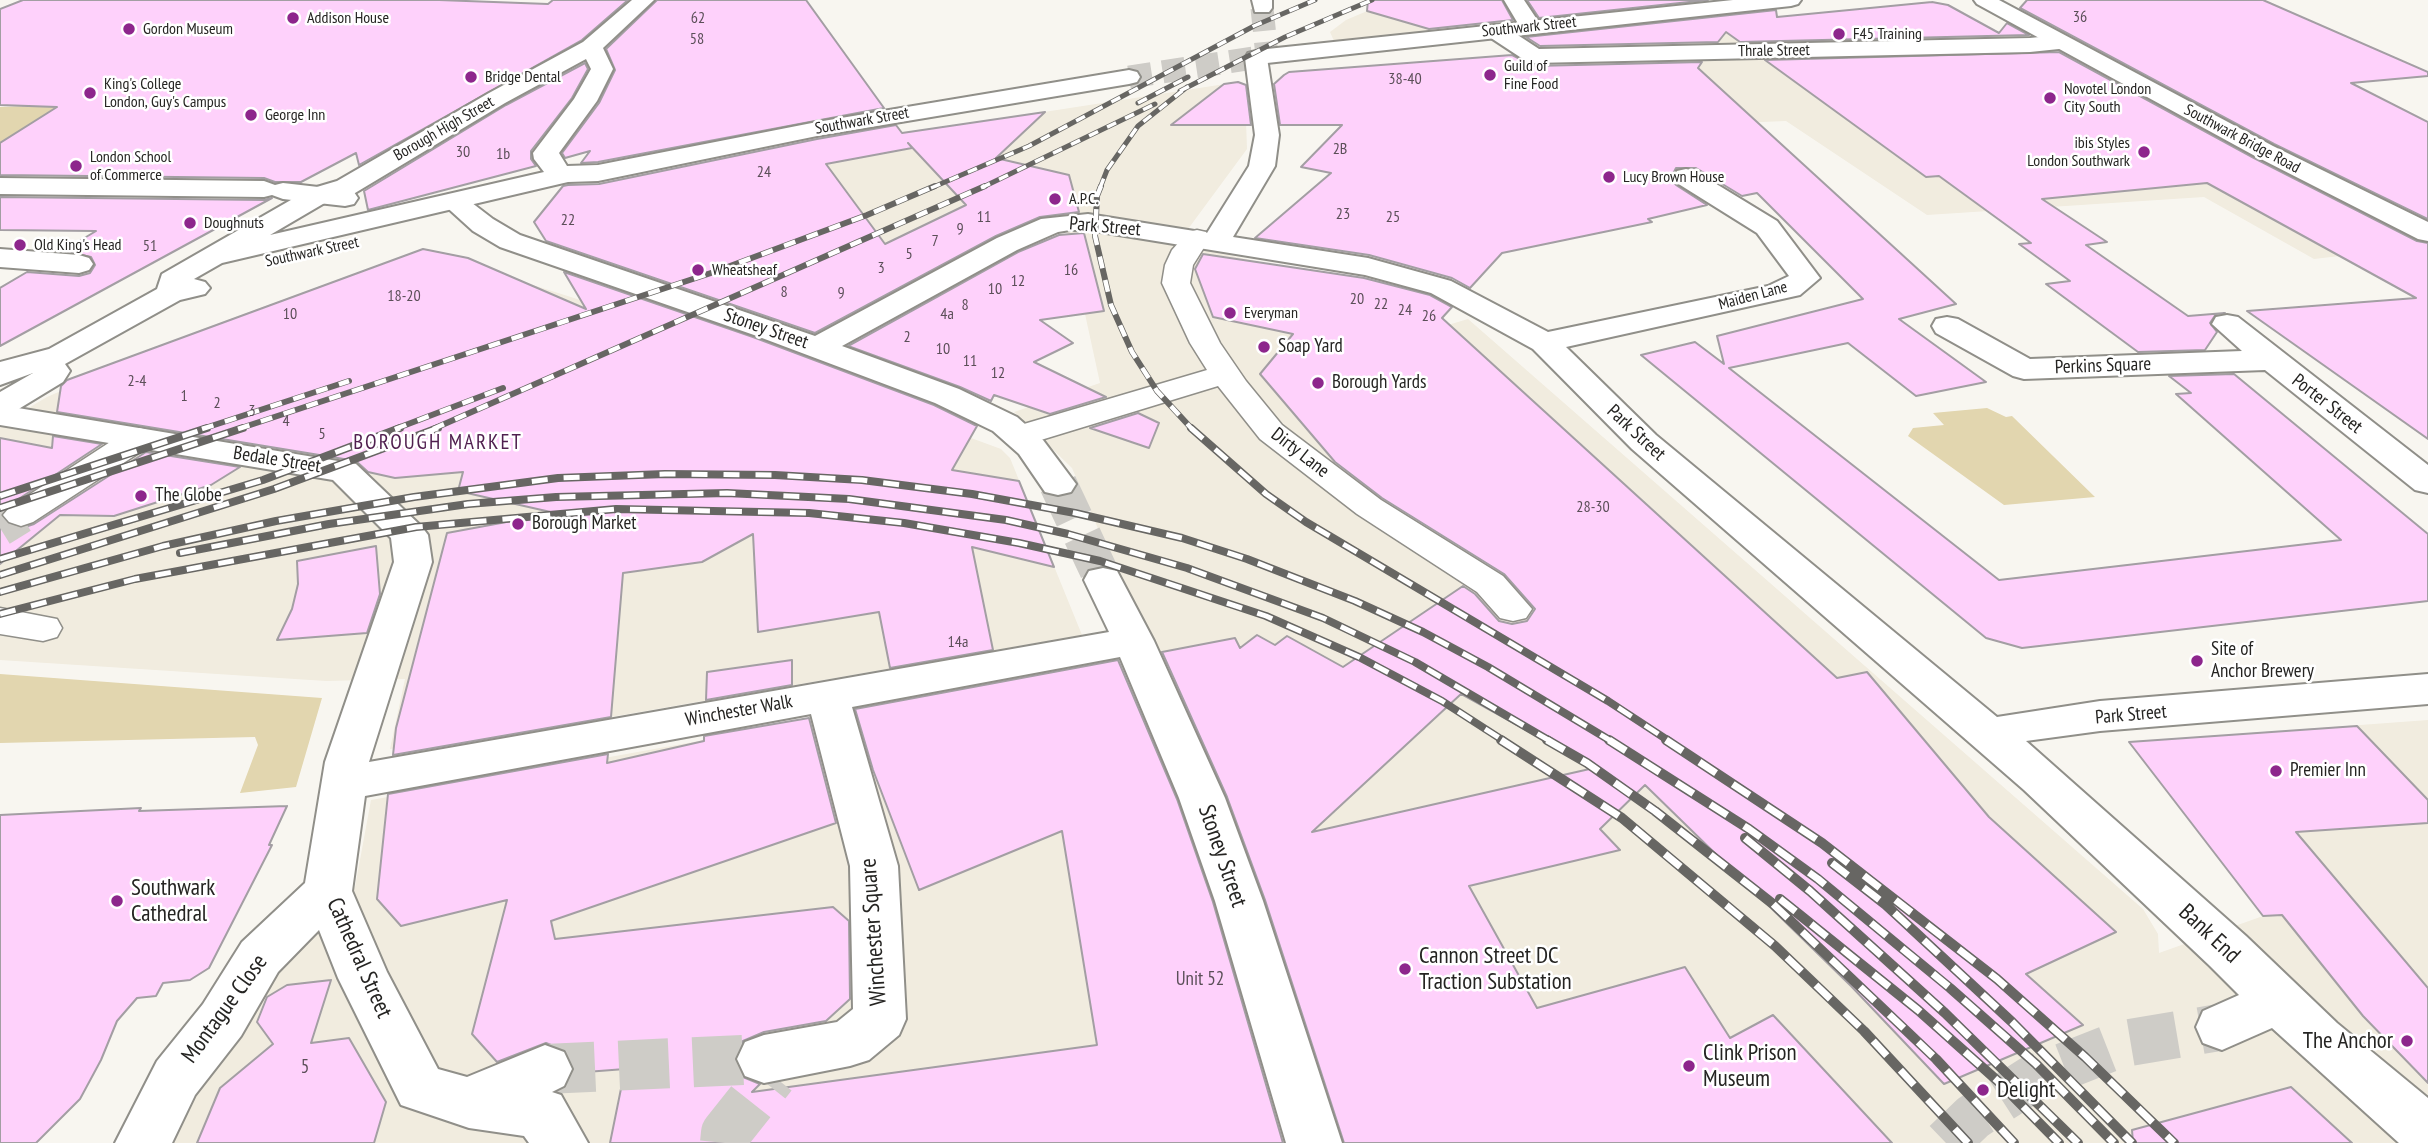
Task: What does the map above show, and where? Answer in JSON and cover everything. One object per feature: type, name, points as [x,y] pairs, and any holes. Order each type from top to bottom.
[{"type":"street","name":"Borough High Street","points":[[0,374],[60,356],[177,284],[215,256],[336,194],[497,98],[591,47],[644,0]]},
{"type":"street","points":[[1514,0],[1531,27]]},
{"type":"street","name":"Southwark Street","points":[[1206,240],[1262,166],[1267,135],[1262,57],[1791,0]]},
{"type":"street","name":"Southwark Bridge Road","points":[[1984,0],[2264,151],[2428,233]]},
{"type":"street","name":"Thrale Street","points":[[1496,31],[1534,56],[2030,45],[2059,41]]},
{"type":"street","points":[[561,176],[547,159],[546,153],[585,102],[602,69],[591,47]]},
{"type":"street","name":"Southwark Street","points":[[257,263],[370,240],[561,176],[598,173],[804,131],[1129,77]]},
{"type":"street","name":"Southwark Street","points":[[215,256],[298,237],[581,184],[598,173]]},
{"type":"street","name":"Maiden Lane","points":[[1544,342],[1772,294],[1790,289],[1805,278],[1768,227],[1686,177]]},
{"type":"street","points":[[0,186],[274,190],[336,194]]},
{"type":"street","name":"Borough High Street","points":[[177,284],[200,287],[257,263],[298,237],[336,194]]},
{"type":"street","name":"Stoney Street","points":[[461,208],[510,241],[817,347],[947,396],[1005,424],[1031,447],[1058,484]]},
{"type":"street","name":"Park Street","points":[[817,347],[1007,244],[1051,225],[1088,222],[1368,267],[1441,287],[1544,342],[1644,442],[1752,536],[1991,735],[2011,728],[2100,716],[2428,689]]},
{"type":"street","name":"Dirty Lane","points":[[1206,240],[1186,250],[1176,283],[1205,343],[1271,432],[1369,507],[1490,584],[1513,609]]},
{"type":"street","points":[[0,258],[79,264]]},
{"type":"street","name":"Porter Street","points":[[2227,324],[2428,482]]},
{"type":"street","name":"Perkins Square","points":[[1947,326],[2024,369],[2270,360]]},
{"type":"street","name":"Borough High Street","points":[[0,406],[52,375],[60,356]]},
{"type":"street","points":[[1019,436],[1226,374]]},
{"type":"street","name":"Bedale Street","points":[[0,415],[344,471],[409,535],[413,562],[384,651]]},
{"type":"street","points":[[21,515],[139,438]]},
{"type":"street","name":"Stoney Street","points":[[1103,580],[1134,641],[1202,798],[1239,901],[1314,1143]]},
{"type":"street","points":[[0,621],[43,628]]},
{"type":"street","name":"Winchester Walk","points":[[345,783],[1134,641]]},
{"type":"street","name":"Cathedral Street","points":[[384,651],[348,762],[328,891],[359,968],[420,1088],[469,1103]]},
{"type":"street","name":"Winchester Square","points":[[770,1064],[850,1043],[880,1019],[874,866],[827,695]]},
{"type":"street","name":"Bank End","points":[[1991,735],[2228,951],[2278,1002],[2428,1133]]},
{"type":"street","name":"Montague Close","points":[[143,1143],[176,1077],[222,1020],[260,957],[328,891]]},
{"type":"street","points":[[2222,1027],[2278,1002]]},
{"type":"street","points":[[469,1103],[545,1069]]},
{"type":"street","points":[[469,1103],[541,1113],[560,1143]]},
{"type":"shaded area","points":[[1393,0],[1690,0],[1617,8],[1608,13],[1334,41],[1330,32],[1346,20]]},
{"type":"shaded area","points":[[1932,2],[1948,5],[2002,35],[2029,58],[2357,254],[2314,259],[2204,197],[1927,215],[1786,121],[1664,126],[1580,77],[1564,59],[1540,41]]},
{"type":"shaded area","points":[[1238,82],[1244,84],[1247,149],[1177,244],[1356,283],[1358,352],[1468,319],[2143,909],[2158,934],[2159,953],[2263,916],[2129,742],[2428,720],[2428,1143],[169,1143],[262,946],[355,887],[371,800],[1154,659],[1072,468],[1014,412],[1100,383],[1062,208],[1033,215],[825,322],[675,176],[1044,112]]},
{"type":"shaded area","points":[[0,107],[57,107],[0,144]]},
{"type":"shaded area","name":"Borough Market","points":[[411,258],[517,280],[691,335],[1001,449],[1010,458],[1082,635],[611,717],[390,749],[405,679],[326,681],[0,660],[0,425],[47,397],[203,329],[367,269]]},
{"type":"shaded area","points":[[1987,408],[2006,417],[2012,416],[2095,497],[2004,505],[1908,436],[1913,428],[1944,425],[1933,413]]},
{"type":"shaded area","points":[[0,674],[322,698],[296,787],[240,793],[258,745],[255,737],[0,743]]},
{"type":"building","points":[[23,0],[439,0],[548,4],[553,0],[628,0],[582,40],[359,165],[356,153],[301,182],[275,182],[264,178],[0,175],[0,143],[57,107],[0,105],[0,9]]},
{"type":"building","points":[[657,0],[806,0],[884,108],[598,162],[581,163],[590,151],[565,158],[562,153],[599,103],[615,70],[606,49]]},
{"type":"building","points":[[1368,0],[1502,0],[1513,20],[1429,29],[1367,11]]},
{"type":"building","points":[[1527,0],[1708,0],[1539,18]]},
{"type":"building","points":[[2027,0],[2263,0],[2428,72],[2428,76],[2351,83],[2428,122],[2428,219],[2274,144],[2020,8]]},
{"type":"building","points":[[1932,2],[1948,5],[1999,33],[2007,23],[2029,35],[1740,42],[1726,32],[1718,42],[1540,46],[1526,37],[1776,10],[1777,17]]},
{"type":"building","points":[[2059,52],[2254,158],[2417,241],[2428,243],[2428,439],[2247,311],[2416,298],[2207,183],[2042,199],[2107,242],[2086,245],[2188,316],[2225,313],[2216,314],[2210,323],[2217,332],[2205,350],[2138,352],[2046,284],[2070,281],[2019,244],[2031,243],[1939,176],[1926,177],[1765,60]]},
{"type":"building","points":[[1512,55],[1534,66],[1702,62],[1698,68],[1956,304],[1899,319],[1986,382],[1916,396],[1848,343],[1729,368],[1999,580],[2341,540],[2176,394],[2191,393],[2169,376],[2234,374],[2428,534],[2428,601],[2022,648],[1986,638],[1641,355],[1695,342],[1724,364],[1717,336],[1863,299],[1757,193],[1742,196],[1696,168],[1676,168],[1671,178],[1676,185],[1707,205],[1648,219],[1652,222],[1502,253],[1470,288],[1452,278],[1369,255],[1255,238],[1331,173],[1301,167],[1342,125],[1280,125],[1274,84],[1284,75],[1289,72]]},
{"type":"building","points":[[585,63],[588,69],[572,98],[531,151],[531,159],[536,166],[368,210],[364,191],[506,105]]},
{"type":"building","points":[[1238,82],[1246,85],[1251,125],[1171,125],[1224,84]]},
{"type":"building","points":[[1045,112],[996,158],[1069,175],[1079,212],[1040,217],[996,236],[815,333],[546,241],[534,222],[563,186],[599,184],[896,125],[902,133]],"holes":[[[908,143],[966,205],[885,244],[826,164],[912,148]]]},
{"type":"building","points":[[0,197],[272,198],[0,346],[0,288],[27,272],[79,276],[90,273],[95,265],[91,257],[63,251],[96,231],[0,230]]},
{"type":"building","points":[[1084,233],[1104,311],[1040,320],[1073,343],[1034,362],[1106,397],[1050,414],[994,395],[991,401],[848,346],[1018,252],[1059,235]]},
{"type":"building","name":"Borough Market","points":[[423,249],[468,258],[586,309],[564,272],[753,337],[934,405],[977,426],[952,470],[1019,481],[1054,567],[972,547],[993,650],[890,668],[879,612],[758,632],[753,534],[702,562],[623,573],[611,717],[393,755],[396,728],[447,533],[555,513],[458,491],[463,472],[395,478],[368,472],[356,461],[57,412],[61,386],[67,380]]},
{"type":"building","points":[[1203,254],[1364,278],[1430,295],[1452,307],[1442,318],[1837,678],[1867,672],[1989,817],[2116,932],[2026,974],[2083,1025],[1944,1084],[1851,986],[1645,785],[1600,829],[1620,850],[1469,886],[1537,1008],[1685,967],[1730,1038],[1773,1015],[1892,1143],[1344,1143],[1265,900],[1227,797],[1162,652],[1235,638],[1240,648],[1257,635],[1275,645],[1287,636],[1343,667],[1463,586],[1475,594],[1499,621],[1512,624],[1527,621],[1535,609],[1504,574],[1382,498],[1335,462],[1260,374],[1293,334],[1213,317],[1195,269]],"holes":[[[1461,694],[1594,768],[1312,832]]]},
{"type":"building","points":[[1138,413],[1159,423],[1149,448],[1090,428]]},
{"type":"building","points":[[53,436],[102,444],[8,506],[0,515],[0,438],[52,448]]},
{"type":"building","points":[[146,452],[240,467],[211,485],[114,516],[60,515],[0,564],[0,515],[8,524],[22,528],[34,524]]},
{"type":"building","points":[[376,546],[380,594],[367,633],[277,640],[292,609],[298,584],[297,561]]},
{"type":"building","points":[[792,660],[792,685],[706,700],[707,672]]},
{"type":"building","points":[[1118,660],[1177,799],[1213,902],[1283,1143],[610,1143],[625,1069],[573,1073],[574,1068],[566,1051],[546,1043],[497,1062],[472,1034],[507,900],[401,926],[377,899],[388,794],[608,754],[607,763],[704,741],[704,736],[809,718],[836,823],[551,921],[555,939],[833,907],[849,921],[850,999],[826,1021],[764,1032],[743,1041],[735,1060],[743,1077],[760,1084],[752,1092],[1097,1045],[1062,831],[919,890],[873,770],[855,709]]},
{"type":"building","points":[[2357,726],[2428,800],[2428,823],[2296,832],[2428,988],[2428,1083],[2363,1016],[2282,915],[2263,916],[2129,742]]},
{"type":"building","name":"Southwark Cathedral","points":[[287,806],[269,845],[272,845],[209,968],[190,980],[163,983],[156,996],[137,998],[117,1021],[101,1060],[80,1099],[36,1143],[0,1143],[0,815],[141,808],[139,811]]},
{"type":"building","points":[[331,980],[311,1043],[349,1038],[386,1102],[374,1143],[197,1143],[220,1088],[273,1044],[257,1022],[267,997],[287,985]]},
{"type":"building","points":[[2291,1087],[2352,1143],[2133,1143],[2132,1130]]},
{"type":"tunnel","points":[[1262,8],[1267,56]]},
{"type":"tunnel","points":[[1129,77],[1267,56]]},
{"type":"tunnel","points":[[1058,484],[1103,580]]},
{"type":"tunnel","points":[[0,528],[21,515]]},
{"type":"tunnel","points":[[1946,1143],[1973,1117],[2032,1079],[2121,1044],[2222,1027]]},
{"type":"tunnel","points":[[545,1069],[764,1059]]},
{"type":"tunnel","points":[[725,1143],[726,1133],[772,1075]]},
{"type":"railway","points":[[931,188],[1029,146],[1254,26],[1315,0]]},
{"type":"railway","points":[[1186,88],[1285,37],[1372,0]]},
{"type":"railway","points":[[1138,103],[1188,77]]},
{"type":"railway","points":[[1100,188],[1107,170],[1138,126],[1186,88]]},
{"type":"railway","points":[[1180,91],[1186,88]]},
{"type":"railway","points":[[981,188],[1155,104]]},
{"type":"railway","points":[[238,429],[714,272],[867,215],[935,186]]},
{"type":"railway","points":[[433,429],[985,186]]},
{"type":"railway","points":[[1101,186],[1097,196],[1095,236],[1111,305],[1132,352],[1157,391],[1191,428]]},
{"type":"railway","points":[[202,429],[349,381]]},
{"type":"railway","points":[[395,429],[503,388]]},
{"type":"railway","points":[[0,496],[207,428]]},
{"type":"railway","points":[[0,508],[243,428]]},
{"type":"railway","points":[[0,559],[263,480],[400,428]]},
{"type":"railway","points":[[0,575],[274,489],[438,428]]},
{"type":"railway","points":[[1191,428],[1266,494],[1306,522],[1608,701],[1669,741]]},
{"type":"railway","points":[[0,592],[163,546],[276,521],[414,497],[558,478],[665,474],[775,475],[862,480],[972,494],[1075,513],[1182,538],[1247,559],[1355,601],[1423,632],[1488,667],[1611,741]]},
{"type":"railway","points":[[180,553],[329,524],[468,504],[556,497],[727,493],[849,499],[1006,520],[1068,534],[1187,568],[1323,618],[1415,662],[1550,741]]},
{"type":"railway","points":[[0,614],[135,579],[416,527],[616,509],[809,513],[904,523],[1019,543],[1100,561],[1266,616],[1359,657],[1442,701],[1504,741]]},
{"type":"railway","points":[[1501,740],[1622,818],[1775,946],[1864,1031],[1968,1143]]},
{"type":"railway","points":[[1547,740],[1587,763],[1655,811],[1773,904],[1936,1059],[2014,1143]]},
{"type":"railway","points":[[1609,740],[1749,829],[1818,879],[1950,988],[2036,1064],[2114,1143]]},
{"type":"railway","points":[[1666,740],[1822,843],[1997,979],[2085,1057],[2174,1143]]},
{"type":"railway","points":[[1745,838],[1810,891],[1945,1013],[2078,1143]]},
{"type":"railway","points":[[1832,863],[1886,905],[2012,1022],[2132,1143]]},
{"type":"railway","points":[[1780,899],[1918,1010],[2000,1083],[2059,1143]]},
{"type":"place","name":"Addison House","points":[[293,18]]},
{"type":"place","name":"Gordon Museum","points":[[129,29]]},
{"type":"place","name":"F45 Training","points":[[1839,34]]},
{"type":"place","name":"Guild of Fine Food","points":[[1490,75]]},
{"type":"place","name":"Bridge Dental","points":[[471,77]]},
{"type":"place","name":"King's College London, Guy's Campus","points":[[90,93]]},
{"type":"place","name":"Novotel London City South","points":[[2050,98]]},
{"type":"place","name":"George Inn","points":[[251,115]]},
{"type":"place","name":"ibis Styles London Southwark","points":[[2144,152]]},
{"type":"place","name":"London School of Commerce","points":[[76,166]]},
{"type":"place","name":"Lucy Brown House","points":[[1609,177]]},
{"type":"place","name":"A.P.C.","points":[[1055,199]]},
{"type":"place","name":"Doughnuts","points":[[190,223]]},
{"type":"place","name":"Old King's Head","points":[[20,245]]},
{"type":"place","name":"Wheatsheaf","points":[[698,270]]},
{"type":"place","name":"Everyman","points":[[1230,313]]},
{"type":"place","name":"Soap Yard","points":[[1264,347]]},
{"type":"place","name":"Borough Yards","points":[[1318,383]]},
{"type":"place","name":"The Globe","points":[[141,496]]},
{"type":"place","name":"Borough Market","points":[[518,524]]},
{"type":"place","name":"Site of Anchor Brewery","points":[[2197,661]]},
{"type":"place","name":"Premier Inn","points":[[2276,771]]},
{"type":"place","name":"Southwark Cathedral","points":[[117,901]]},
{"type":"place","name":"Cannon Street DC Traction Substation","points":[[1405,969]]},
{"type":"place","name":"The Anchor","points":[[2407,1041]]},
{"type":"place","name":"Clink Prison Museum","points":[[1689,1066]]},
{"type":"place","name":"Delight","points":[[1983,1090]]},
{"type":"district","name":"BOROUGH MARKET","points":[[438,443]]}]
